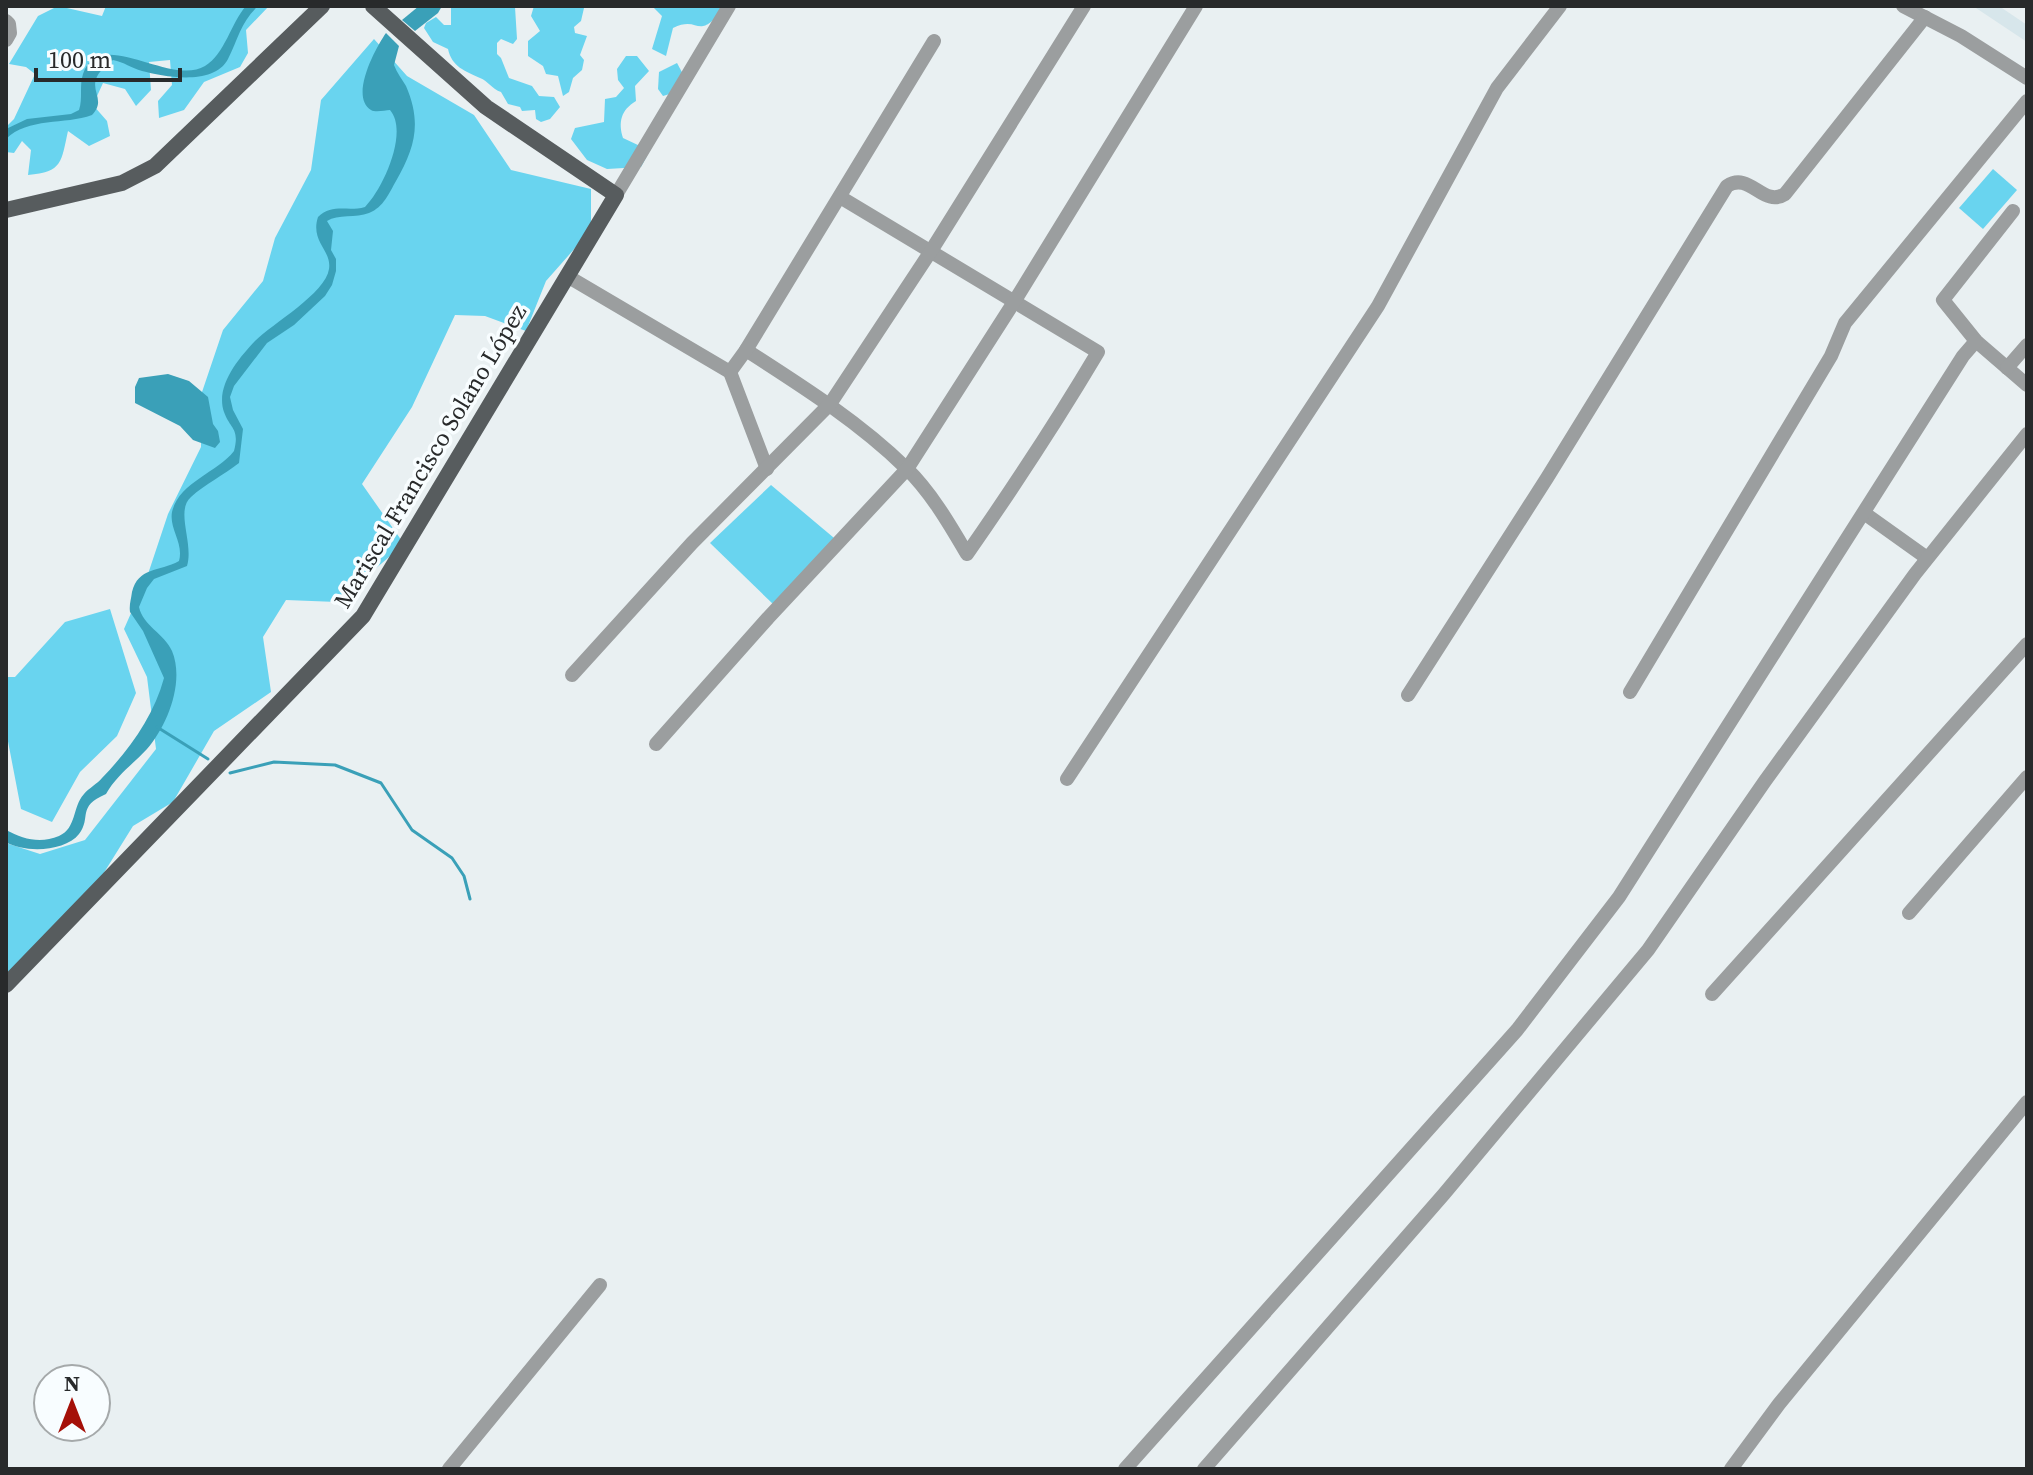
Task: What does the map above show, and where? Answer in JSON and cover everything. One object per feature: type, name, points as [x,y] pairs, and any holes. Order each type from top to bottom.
[{"type":"main road","points":[[6,210],[122,183],[155,166],[322,6]]},
{"type":"main road","points":[[379,11],[486,107],[616,195]]},
{"type":"main road","name":"Mariscal Francisco Solano López","points":[[6,985],[363,616],[616,195]]},
{"type":"street","name":"Mariscal Francisco Solano López","points":[[616,195],[729,6]]},
{"type":"street","points":[[572,675],[692,543],[830,404],[931,251],[1084,6]]},
{"type":"street","points":[[656,744],[907,469],[1196,6]]},
{"type":"street","points":[[1067,779],[1378,306],[1497,88],[1560,6]]},
{"type":"street","points":[[1903,6],[2027,78]]},
{"type":"street","points":[[1408,695],[1547,478],[1727,186],[1742,181],[1773,198],[1785,194],[1925,17]]},
{"type":"street","points":[[6,21],[10,33],[6,40]]},
{"type":"street","points":[[730,372],[934,41]]},
{"type":"street","points":[[1630,692],[1824,369],[1845,323],[2027,101]]},
{"type":"street","points":[[746,350],[830,404],[907,469],[948,521],[967,554],[1035,456],[1098,352],[840,197]]},
{"type":"street","points":[[2013,211],[1943,300],[1976,341],[2027,385]]},
{"type":"street","points":[[567,276],[730,372],[767,469]]},
{"type":"street","points":[[1125,1469],[1517,1030],[1619,897],[1963,356],[1976,341]]},
{"type":"street","points":[[2007,368],[2027,345]]},
{"type":"street","points":[[1204,1469],[1444,1194],[1648,950],[1774,768],[1927,558],[2027,434]]},
{"type":"street","points":[[1864,513],[1927,558]]},
{"type":"street","points":[[1712,994],[2027,644]]},
{"type":"street","points":[[1909,913],[2027,777]]},
{"type":"street","points":[[1731,1469],[1779,1404],[2027,1102]]},
{"type":"street","points":[[449,1469],[600,1285]]},
{"type":"shaded area","points":[[58,6],[102,16],[106,6],[269,6],[246,30],[248,53],[240,67],[204,82],[184,110],[159,118],[158,101],[172,85],[170,60],[149,62],[151,90],[136,106],[125,89],[103,83],[93,105],[107,121],[110,136],[89,146],[68,131],[58,164],[48,171],[28,175],[31,150],[22,141],[14,153],[6,152],[6,127],[14,119],[35,74],[26,67],[9,64],[38,16]]},
{"type":"shaded area","points":[[246,6],[258,6],[244,25],[228,59],[212,73],[188,77],[163,75],[113,60],[97,77],[98,102],[92,115],[25,127],[6,139],[6,129],[27,119],[71,114],[79,110],[83,74],[91,60],[104,55],[119,55],[173,69],[190,70],[205,66],[218,54]]},
{"type":"shaded area","points":[[419,6],[442,6],[438,13],[415,31],[402,20]]},
{"type":"shaded area","points":[[451,6],[515,7],[517,39],[513,44],[501,39],[497,43],[497,54],[509,78],[532,86],[539,96],[554,97],[560,107],[550,119],[541,122],[536,119],[535,110],[522,111],[520,107],[508,104],[501,92],[460,68],[448,49],[433,42],[424,28],[426,23],[436,17],[444,25],[451,25]]},
{"type":"shaded area","points":[[534,6],[584,8],[581,21],[574,27],[575,33],[587,36],[580,55],[584,60],[582,70],[573,78],[569,92],[563,96],[558,76],[546,74],[543,66],[528,56],[528,41],[540,31],[531,16]]},
{"type":"shaded area","points":[[652,6],[726,6],[709,24],[673,28],[666,56],[652,49],[662,16]]},
{"type":"shaded area","points":[[1973,6],[1999,6],[2027,25],[2027,42]]},
{"type":"shaded area","points":[[386,33],[399,46],[394,65],[406,86],[414,112],[412,146],[403,169],[379,207],[369,213],[327,221],[333,231],[331,250],[336,259],[332,285],[325,296],[294,325],[267,343],[234,386],[230,397],[243,429],[239,463],[191,497],[185,510],[187,566],[154,579],[139,607],[141,614],[172,651],[175,690],[167,716],[147,749],[106,794],[91,803],[83,828],[73,840],[44,849],[14,846],[6,842],[6,830],[38,840],[59,836],[69,828],[80,799],[122,756],[154,706],[164,678],[143,631],[130,612],[132,592],[144,574],[179,561],[180,548],[172,518],[176,502],[190,485],[234,451],[235,433],[222,402],[230,373],[255,341],[309,298],[326,278],[329,262],[317,233],[318,217],[329,210],[365,207],[386,174],[395,146],[395,120],[390,110],[371,110],[365,104],[363,84],[376,49]]},
{"type":"shaded area","points":[[374,39],[407,76],[474,115],[511,170],[591,189],[591,230],[546,281],[526,331],[485,316],[455,315],[412,407],[362,484],[404,544],[337,602],[286,600],[263,637],[271,692],[214,731],[173,802],[133,826],[77,916],[6,974],[6,843],[40,854],[85,840],[156,749],[147,677],[124,629],[147,577],[168,514],[201,447],[201,395],[223,330],[263,281],[275,238],[311,170],[321,100]]},
{"type":"shaded area","points":[[626,56],[637,56],[649,71],[635,86],[636,101],[624,112],[621,122],[623,138],[640,146],[647,156],[641,167],[607,169],[587,160],[571,139],[575,128],[604,122],[605,99],[616,97],[624,88],[618,80],[617,69]]},
{"type":"shaded area","points":[[677,63],[684,76],[683,90],[663,96],[658,89],[659,72]]},
{"type":"shaded area","points":[[1993,169],[2017,190],[1983,229],[1959,208]]},
{"type":"shaded area","points":[[168,374],[189,381],[208,397],[220,442],[215,448],[193,440],[180,426],[135,403],[135,387],[139,378]]},
{"type":"shaded area","points":[[771,485],[840,543],[774,605],[710,543]]},
{"type":"shaded area","points":[[110,609],[136,693],[117,736],[80,772],[52,822],[21,809],[6,731],[6,677],[15,677],[65,622]]},
{"type":"waterway","points":[[157,727],[208,759]]},
{"type":"waterway","points":[[230,773],[274,762],[335,765],[381,783],[412,830],[452,858],[464,876],[470,899]]}]
